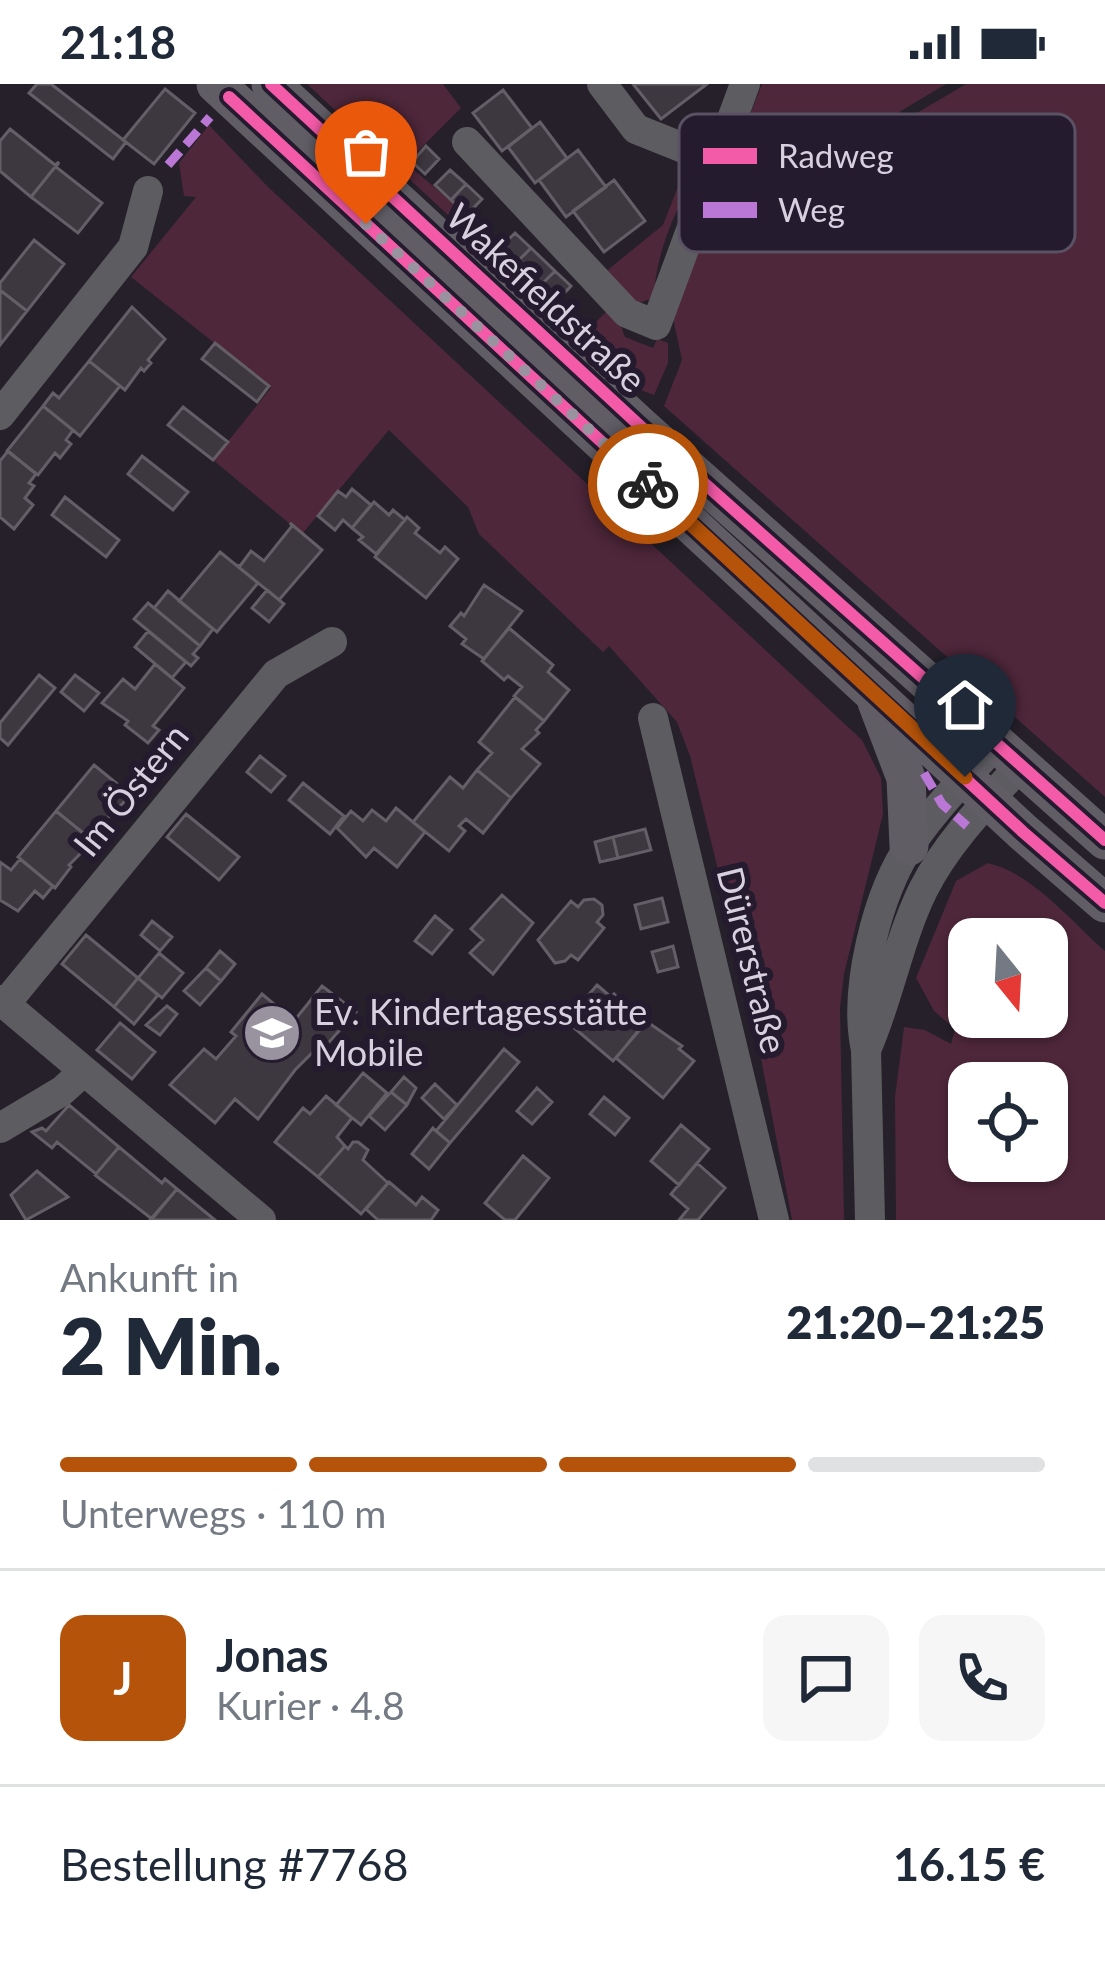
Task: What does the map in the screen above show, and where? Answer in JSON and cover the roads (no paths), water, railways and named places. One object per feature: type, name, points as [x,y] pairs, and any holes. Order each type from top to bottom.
[{"type":"main road","name":"Wakefieldstraße","points":[[216,84],[1105,903]]},
{"type":"main road","name":"Wakefieldstraße","points":[[271,84],[640,426],[1105,840]]},
{"type":"main road","points":[[873,692],[907,778],[909,846]]},
{"type":"street","points":[[602,84],[636,129],[679,146]]},
{"type":"street","points":[[734,114],[745,84]]},
{"type":"street","points":[[467,142],[628,314],[656,325],[683,252]]},
{"type":"street","points":[[0,415],[133,247],[148,191]]},
{"type":"street","name":"Im Östern","points":[[3,1002],[276,674],[332,642]]},
{"type":"street","name":"Dürerstraße","points":[[653,718],[774,1220]]},
{"type":"street","points":[[870,1220],[866,1050],[860,1022],[868,961],[892,879],[909,846],[1010,753]]},
{"type":"street","points":[[866,1050],[881,1016],[905,931],[923,890],[955,841],[977,788]]},
{"type":"street","points":[[3,1002],[261,1220]]},
{"type":"street","points":[[0,1128],[84,1071]]},
{"type":"place","name":"Ev. Kindertagesstätte Mobile","points":[[272,1033]]}]
